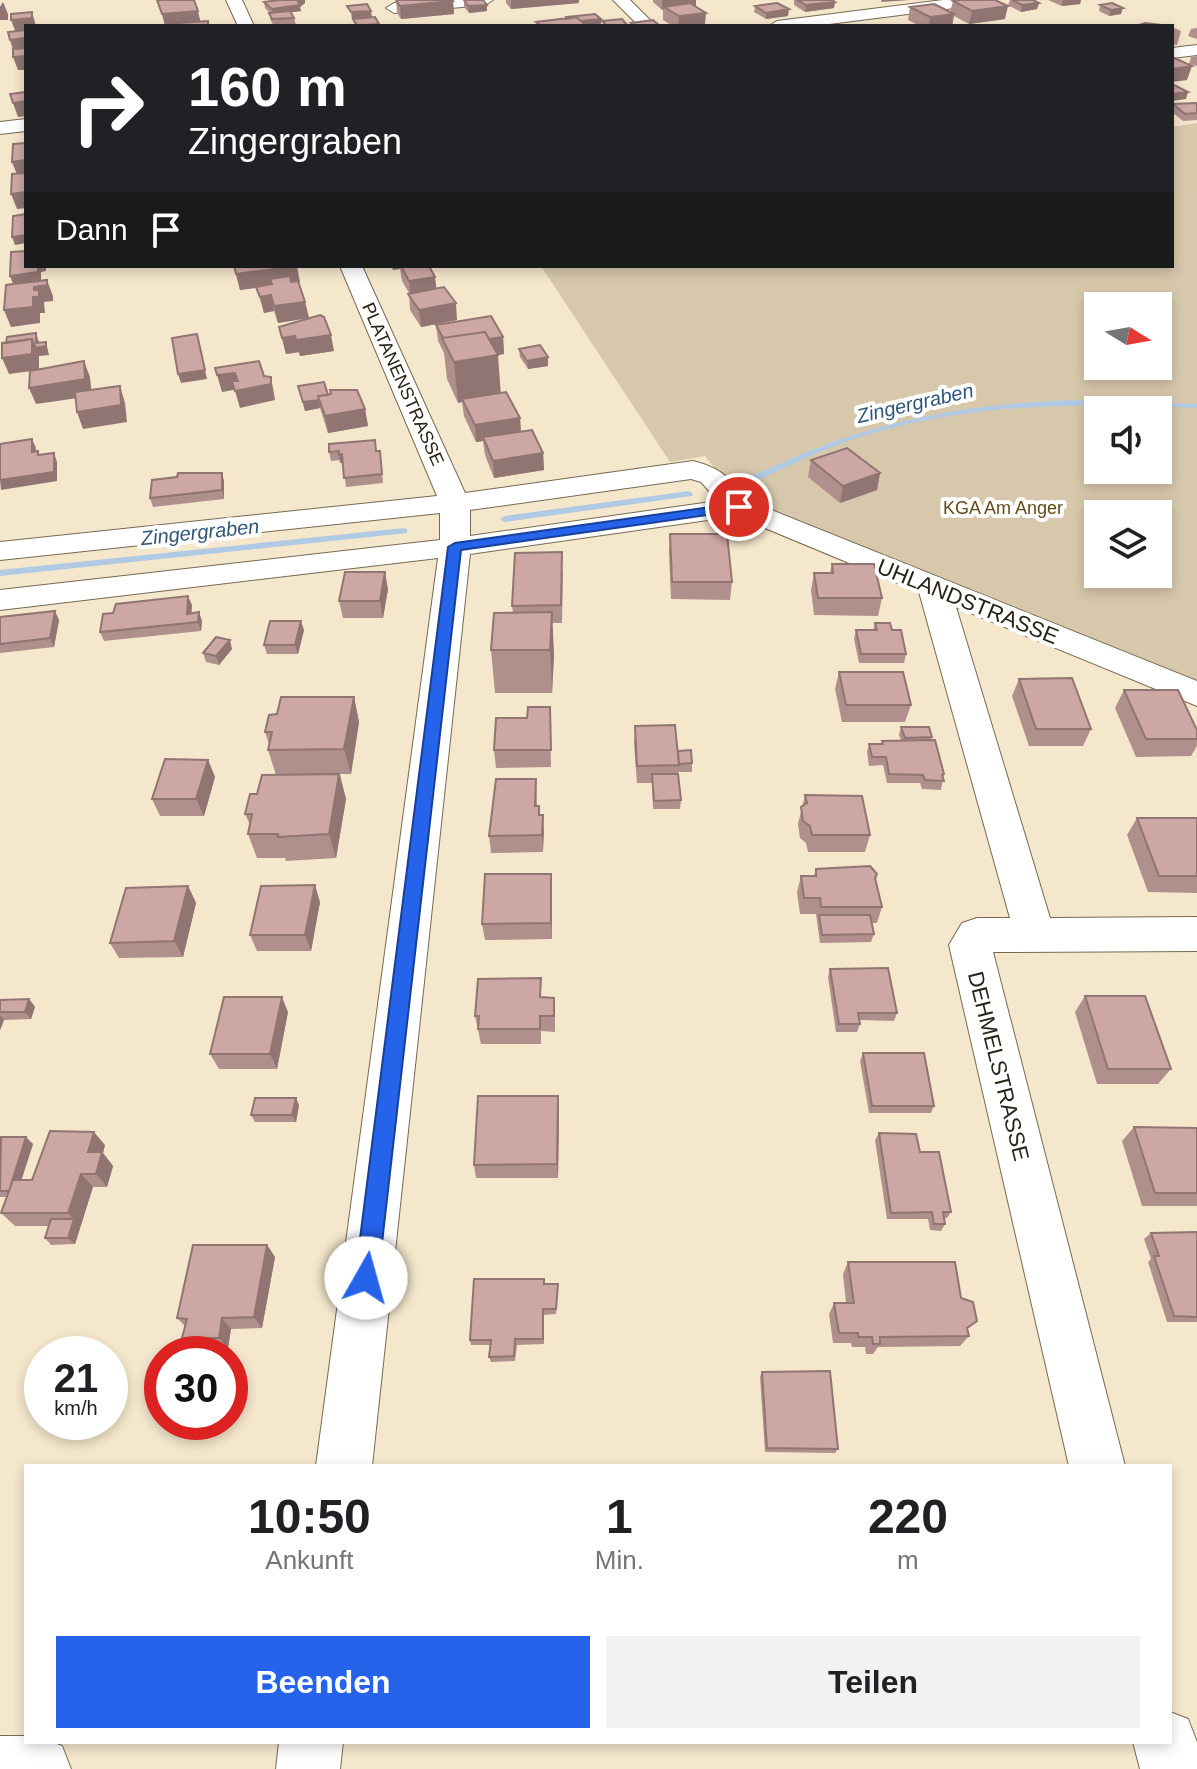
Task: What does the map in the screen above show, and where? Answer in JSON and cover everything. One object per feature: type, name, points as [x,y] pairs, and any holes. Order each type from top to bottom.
[{"type":"street","points":[[234,0],[245,24]]},
{"type":"street","points":[[394,8],[485,0]]},
{"type":"street","points":[[621,0],[646,24]]},
{"type":"street","points":[[852,0],[890,24]]},
{"type":"street","points":[[793,24],[978,0]]},
{"type":"street","points":[[1174,53],[1197,50]]},
{"type":"street","points":[[0,128],[24,125]]},
{"type":"street","name":"PLATANENSTRASSE","points":[[352,268],[455,503]]},
{"type":"street","points":[[0,551],[455,503],[693,470],[711,476],[735,505]]},
{"type":"street","points":[[344,1464],[455,547],[455,503]]},
{"type":"street","points":[[0,600],[455,547],[735,505]]},
{"type":"street","name":"UHLANDSTRASSE","points":[[735,505],[1197,694]]},
{"type":"street","points":[[934,588],[1035,935],[1197,934]]},
{"type":"street","name":"DEHMELSTRASSE","points":[[1035,935],[977,935],[970,945],[1097,1464]]},
{"type":"street","points":[[308,1769],[311,1744]]},
{"type":"street","points":[[1166,1744],[1172,1769]]},
{"type":"street","points":[[0,1768],[39,1769]]},
{"type":"green space","name":"KGA Am Anger","points":[[1197,123],[1197,687],[736,496],[705,456],[670,462],[542,268],[1174,268],[1174,127]]},
{"type":"building","points":[[157,0],[194,0],[198,11],[162,14]]},
{"type":"building","points":[[300,0],[300,5],[272,9],[264,2]]},
{"type":"building","points":[[396,0],[452,0],[453,1],[400,6]]},
{"type":"building","points":[[464,0],[483,0],[487,5],[468,6]]},
{"type":"building","points":[[797,0],[832,0],[835,2],[806,5]]},
{"type":"building","points":[[995,0],[1008,6],[972,11],[953,1]]},
{"type":"building","points":[[1012,0],[1033,0],[1039,3],[1022,5]]},
{"type":"building","points":[[690,3],[706,13],[679,16],[664,7]]},
{"type":"building","points":[[777,3],[789,9],[766,13],[755,6]]},
{"type":"building","points":[[1112,3],[1123,8],[1111,10],[1100,5]]},
{"type":"building","points":[[367,4],[371,11],[351,12],[347,6]]},
{"type":"building","points":[[934,4],[954,14],[930,17],[910,7]]},
{"type":"building","points":[[290,11],[294,18],[272,19],[269,13]]},
{"type":"building","points":[[32,12],[32,18],[11,20],[11,14]]},
{"type":"building","points":[[595,14],[601,19],[581,21],[576,17],[566,17]]},
{"type":"building","points":[[375,17],[379,24],[356,24],[353,19]]},
{"type":"building","points":[[576,17],[585,24],[538,24],[536,22]]},
{"type":"building","points":[[622,19],[626,24],[605,24],[602,21]]},
{"type":"building","points":[[653,20],[658,24],[632,24]]},
{"type":"building","points":[[208,21],[208,24],[178,23]]},
{"type":"building","points":[[24,30],[24,38],[10,40],[8,32]]},
{"type":"building","points":[[24,48],[24,56],[13,57],[13,49]]},
{"type":"building","points":[[1174,58],[1192,66],[1174,69]]},
{"type":"building","points":[[1174,85],[1188,92],[1174,94]]},
{"type":"building","points":[[24,92],[24,101],[13,103],[10,94]]},
{"type":"building","points":[[1197,103],[1197,113],[1185,114],[1174,104]]},
{"type":"building","points":[[24,143],[24,160],[12,162],[13,144]]},
{"type":"building","points":[[24,173],[24,192],[11,194],[12,174]]},
{"type":"building","points":[[24,214],[24,235],[12,237],[13,216]]},
{"type":"building","points":[[24,251],[24,268],[38,268],[38,272],[10,276],[11,252]]},
{"type":"building","points":[[234,268],[282,268],[236,274]]},
{"type":"building","points":[[402,268],[430,268],[435,277],[409,281]]},
{"type":"building","points":[[290,276],[291,282],[298,281],[305,302],[274,306],[271,295],[260,297],[256,287],[272,284],[270,279]]},
{"type":"building","points":[[47,280],[47,285],[34,287],[34,290],[39,290],[39,297],[33,297],[33,307],[4,310],[6,285]]},
{"type":"building","points":[[444,287],[456,303],[419,310],[408,294]]},
{"type":"building","points":[[320,315],[324,317],[331,335],[296,340],[295,336],[282,338],[279,327]]},
{"type":"building","points":[[491,316],[503,337],[489,339],[485,332],[443,338],[436,325]]},
{"type":"building","points":[[485,332],[498,355],[454,362],[442,338]]},
{"type":"building","points":[[36,333],[36,343],[46,342],[46,346],[36,348],[32,339],[6,343],[7,337]]},
{"type":"building","points":[[197,334],[205,370],[178,374],[172,338]]},
{"type":"building","points":[[32,339],[32,354],[2,358],[2,343]]},
{"type":"building","points":[[540,345],[548,357],[527,361],[519,349]]},
{"type":"building","points":[[84,361],[85,379],[29,388],[30,371]]},
{"type":"building","points":[[259,361],[264,376],[271,377],[271,384],[235,391],[232,381],[238,381],[235,373],[217,375],[215,368]]},
{"type":"building","points":[[324,382],[328,395],[303,402],[298,386]]},
{"type":"building","points":[[120,386],[121,405],[77,412],[75,392]]},
{"type":"building","points":[[330,390],[357,390],[365,409],[325,416],[318,396],[331,394]]},
{"type":"building","points":[[506,392],[520,418],[475,425],[462,399]]},
{"type":"building","points":[[532,430],[543,453],[493,461],[483,437]]},
{"type":"building","points":[[32,439],[32,452],[38,451],[38,455],[54,453],[54,472],[0,480],[0,444]]},
{"type":"building","points":[[375,440],[376,451],[380,451],[382,474],[344,478],[342,454],[339,455],[339,451],[329,452],[329,444]]},
{"type":"building","points":[[847,448],[880,473],[843,486],[811,460]]},
{"type":"building","points":[[178,473],[222,473],[222,490],[150,498],[152,480],[177,477]]},
{"type":"building","points":[[670,534],[727,534],[732,582],[672,582]]},
{"type":"building","points":[[562,552],[561,605],[512,606],[515,553]]},
{"type":"building","points":[[832,564],[874,564],[882,598],[818,598],[814,573],[833,573]]},
{"type":"building","points":[[345,572],[385,572],[380,601],[339,601]]},
{"type":"building","points":[[188,596],[187,614],[199,612],[198,622],[100,632],[103,614],[113,613],[116,604]]},
{"type":"building","points":[[55,611],[50,638],[0,644],[0,617]]},
{"type":"building","points":[[552,612],[550,650],[491,650],[494,613]]},
{"type":"building","points":[[270,621],[301,621],[295,645],[264,645]]},
{"type":"building","points":[[875,623],[890,623],[892,630],[901,630],[906,654],[861,654],[856,630],[877,630]]},
{"type":"building","points":[[216,637],[230,640],[216,656],[203,653]]},
{"type":"building","points":[[839,672],[903,672],[911,705],[846,705]]},
{"type":"building","points":[[1072,678],[1091,729],[1036,729],[1019,679]]},
{"type":"building","points":[[1124,690],[1178,690],[1197,730],[1197,739],[1146,739]]},
{"type":"building","points":[[281,697],[354,697],[344,749],[268,750],[272,732],[265,732],[269,715],[277,714]]},
{"type":"building","points":[[528,707],[550,707],[551,750],[494,750],[496,718],[527,718]]},
{"type":"building","points":[[675,725],[679,765],[637,766],[635,726]]},
{"type":"building","points":[[901,727],[929,727],[932,737],[905,738]]},
{"type":"building","points":[[935,740],[944,781],[925,780],[923,775],[889,774],[886,757],[872,757],[869,744],[883,744],[882,741]]},
{"type":"building","points":[[691,750],[692,763],[679,764],[678,751]]},
{"type":"building","points":[[165,759],[208,760],[196,799],[152,799]]},
{"type":"building","points":[[339,774],[329,834],[278,837],[278,834],[248,834],[252,814],[245,814],[250,794],[257,794],[262,775]]},
{"type":"building","points":[[652,774],[678,774],[681,800],[654,801]]},
{"type":"building","points":[[496,779],[536,779],[535,806],[539,806],[539,815],[543,815],[542,835],[489,836]]},
{"type":"building","points":[[805,795],[862,796],[870,835],[812,835],[810,826],[803,821],[801,807],[807,803]]},
{"type":"building","points":[[1137,818],[1197,818],[1197,876],[1159,876]]},
{"type":"building","points":[[870,866],[877,874],[875,878],[882,907],[821,907],[820,898],[804,898],[801,876],[816,876],[816,869]]},
{"type":"building","points":[[485,874],[551,874],[551,923],[482,924]]},
{"type":"building","points":[[315,885],[305,935],[250,935],[261,886]]},
{"type":"building","points":[[188,886],[174,941],[110,943],[126,888]]},
{"type":"building","points":[[819,915],[870,915],[874,934],[822,935]]},
{"type":"building","points":[[888,968],[897,1013],[858,1013],[860,1024],[839,1024],[830,969]]},
{"type":"building","points":[[541,978],[540,997],[554,998],[554,1016],[540,1016],[540,1029],[478,1029],[479,1016],[475,1016],[478,979]]},
{"type":"building","points":[[1085,996],[1145,996],[1171,1069],[1108,1069]]},
{"type":"building","points":[[224,997],[282,997],[270,1054],[210,1054]]},
{"type":"building","points":[[29,999],[25,1012],[0,1012],[0,1000]]},
{"type":"building","points":[[863,1053],[924,1053],[934,1106],[872,1106]]},
{"type":"building","points":[[478,1096],[558,1096],[557,1164],[474,1165]]},
{"type":"building","points":[[255,1098],[296,1098],[292,1115],[251,1115]]},
{"type":"building","points":[[1134,1127],[1197,1128],[1197,1193],[1155,1193]]},
{"type":"building","points":[[50,1131],[94,1132],[88,1152],[102,1152],[96,1174],[81,1174],[68,1213],[1,1213],[13,1180],[32,1180]]},
{"type":"building","points":[[879,1133],[916,1134],[920,1152],[939,1152],[951,1212],[943,1212],[945,1224],[934,1224],[932,1212],[891,1213]]},
{"type":"building","points":[[1,1137],[26,1137],[9,1191],[0,1191]]},
{"type":"building","points":[[51,1219],[74,1219],[68,1238],[45,1238]]},
{"type":"building","points":[[1197,1232],[1197,1317],[1174,1316],[1154,1256],[1159,1256],[1151,1233]]},
{"type":"building","points":[[193,1245],[267,1245],[254,1317],[222,1318],[219,1336],[183,1336],[187,1319],[177,1318]]},
{"type":"building","points":[[848,1262],[955,1262],[961,1298],[973,1302],[977,1321],[967,1328],[969,1336],[880,1337],[880,1344],[873,1344],[872,1337],[858,1337],[858,1333],[839,1333],[834,1303],[854,1303]]},
{"type":"building","points":[[474,1279],[544,1279],[544,1284],[558,1284],[556,1309],[543,1309],[543,1339],[515,1339],[514,1356],[489,1357],[491,1340],[470,1340]]},
{"type":"building","points":[[830,1371],[838,1449],[767,1448],[762,1372]]},
{"type":"waterway","name":"Zingergraben","points":[[747,482],[859,435],[943,415],[985,408],[1069,402],[1197,406]]},
{"type":"waterway","name":"Zingergraben","points":[[504,519],[689,494]]},
{"type":"waterway","name":"Zingergraben","points":[[0,573],[404,531]]},
{"type":"route","points":[[366,1278],[455,547],[739,507]]}]
